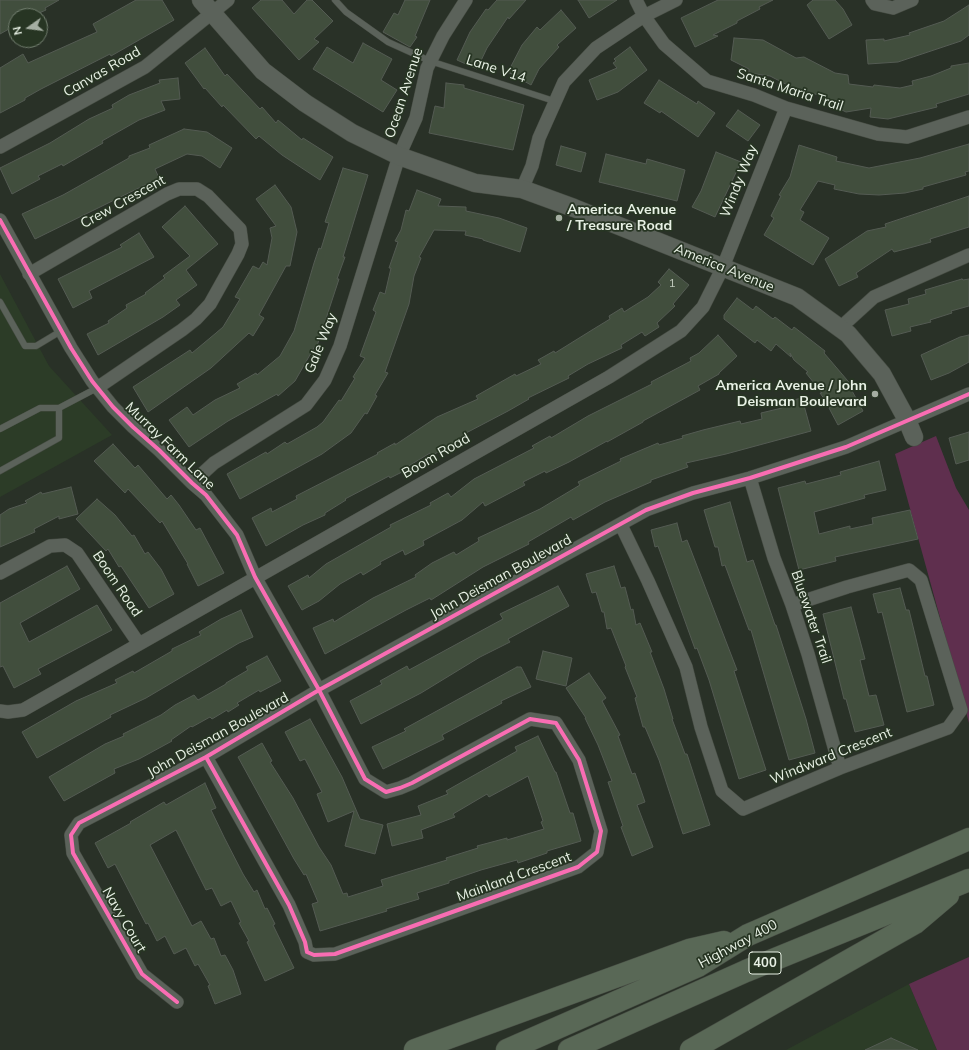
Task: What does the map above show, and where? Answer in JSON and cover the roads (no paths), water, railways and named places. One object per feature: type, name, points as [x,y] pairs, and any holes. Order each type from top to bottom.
[{"type":"highway","name":"Highway 400","points":[[507,1050],[698,966],[748,936],[969,839]]},
{"type":"highway","name":"Highway 400","points":[[569,1050],[746,971],[966,881]]},
{"type":"highway","points":[[691,1050],[915,923],[966,881]]},
{"type":"highway","points":[[415,1050],[689,950],[748,936]]},
{"type":"street","name":"Canvas Road","points":[[0,147],[145,67],[206,6],[228,0]]},
{"type":"street","name":"Ocean Avenue","points":[[400,156],[416,118],[430,61],[442,36],[466,0]]},
{"type":"street","name":"Santa Maria Trail","points":[[636,0],[644,16],[664,44],[707,81],[754,95],[786,108],[878,134],[907,137],[969,117]]},
{"type":"street","points":[[522,189],[532,166],[538,138],[564,82],[596,48],[644,16],[676,0]]},
{"type":"street","points":[[872,0],[875,4],[893,8],[912,0]]},
{"type":"street","name":"America Avenue","points":[[206,6],[263,71],[305,103],[352,133],[400,156],[475,183],[522,189],[797,297],[840,328],[882,374],[907,420],[914,437]]},
{"type":"street","name":"Windy Way","points":[[723,267],[786,108]]},
{"type":"street","name":"Gale Way","points":[[192,483],[214,463],[306,405],[316,393],[324,380],[340,346],[400,156]]},
{"type":"street","name":"Crew Crescent","points":[[29,274],[167,194],[180,189],[197,189],[208,196],[240,228],[242,244],[210,304],[196,319],[182,330],[97,388]]},
{"type":"street","name":"Murray Farm Lane","points":[[0,220],[61,331],[97,388],[133,427],[159,450],[192,483],[206,494],[237,535],[255,577],[318,690]]},
{"type":"street","points":[[840,328],[874,297],[969,255]]},
{"type":"street","name":"Boom Road","points":[[0,711],[8,712],[23,710],[609,376],[664,343],[681,331],[703,307],[723,267]]},
{"type":"street","name":"John Deisman Boulevard","points":[[71,835],[79,823],[206,757],[318,690],[646,510],[693,493],[750,478],[846,447],[969,394]]},
{"type":"street","name":"Bluewater Trail","points":[[750,478],[774,558],[792,605],[840,768]]},
{"type":"street","name":"Windward Crescent","points":[[621,525],[648,581],[686,667],[701,727],[722,791],[743,809],[840,768],[948,728],[961,710],[921,580],[909,570],[847,587],[792,605]]},
{"type":"street","name":"Boom Road","points":[[0,573],[50,546],[65,545],[78,553],[139,644]]},
{"type":"street","name":"Mainland Crescent","points":[[206,757],[289,905],[305,942],[307,952],[314,955],[335,954],[578,867],[597,852],[601,831],[579,760],[556,723],[530,718],[412,783],[386,792],[365,779],[318,690]]},
{"type":"street","name":"Navy Court","points":[[71,835],[73,853],[142,974],[177,1002]]},
{"type":"lane","name":"Lane V14","points":[[335,0],[346,12],[388,42],[430,61],[554,101]]},
{"type":"lane","points":[[0,302],[25,346],[36,346],[61,331]]},
{"type":"lane","points":[[0,430],[40,408],[59,408],[97,388]]},
{"type":"lane","points":[[0,470],[59,438],[59,408]]},
{"type":"place","name":"America Avenue / Treasure Road","points":[[559,218]]},
{"type":"place","name":"America Avenue / John Deisman Boulevard","points":[[875,394]]}]
